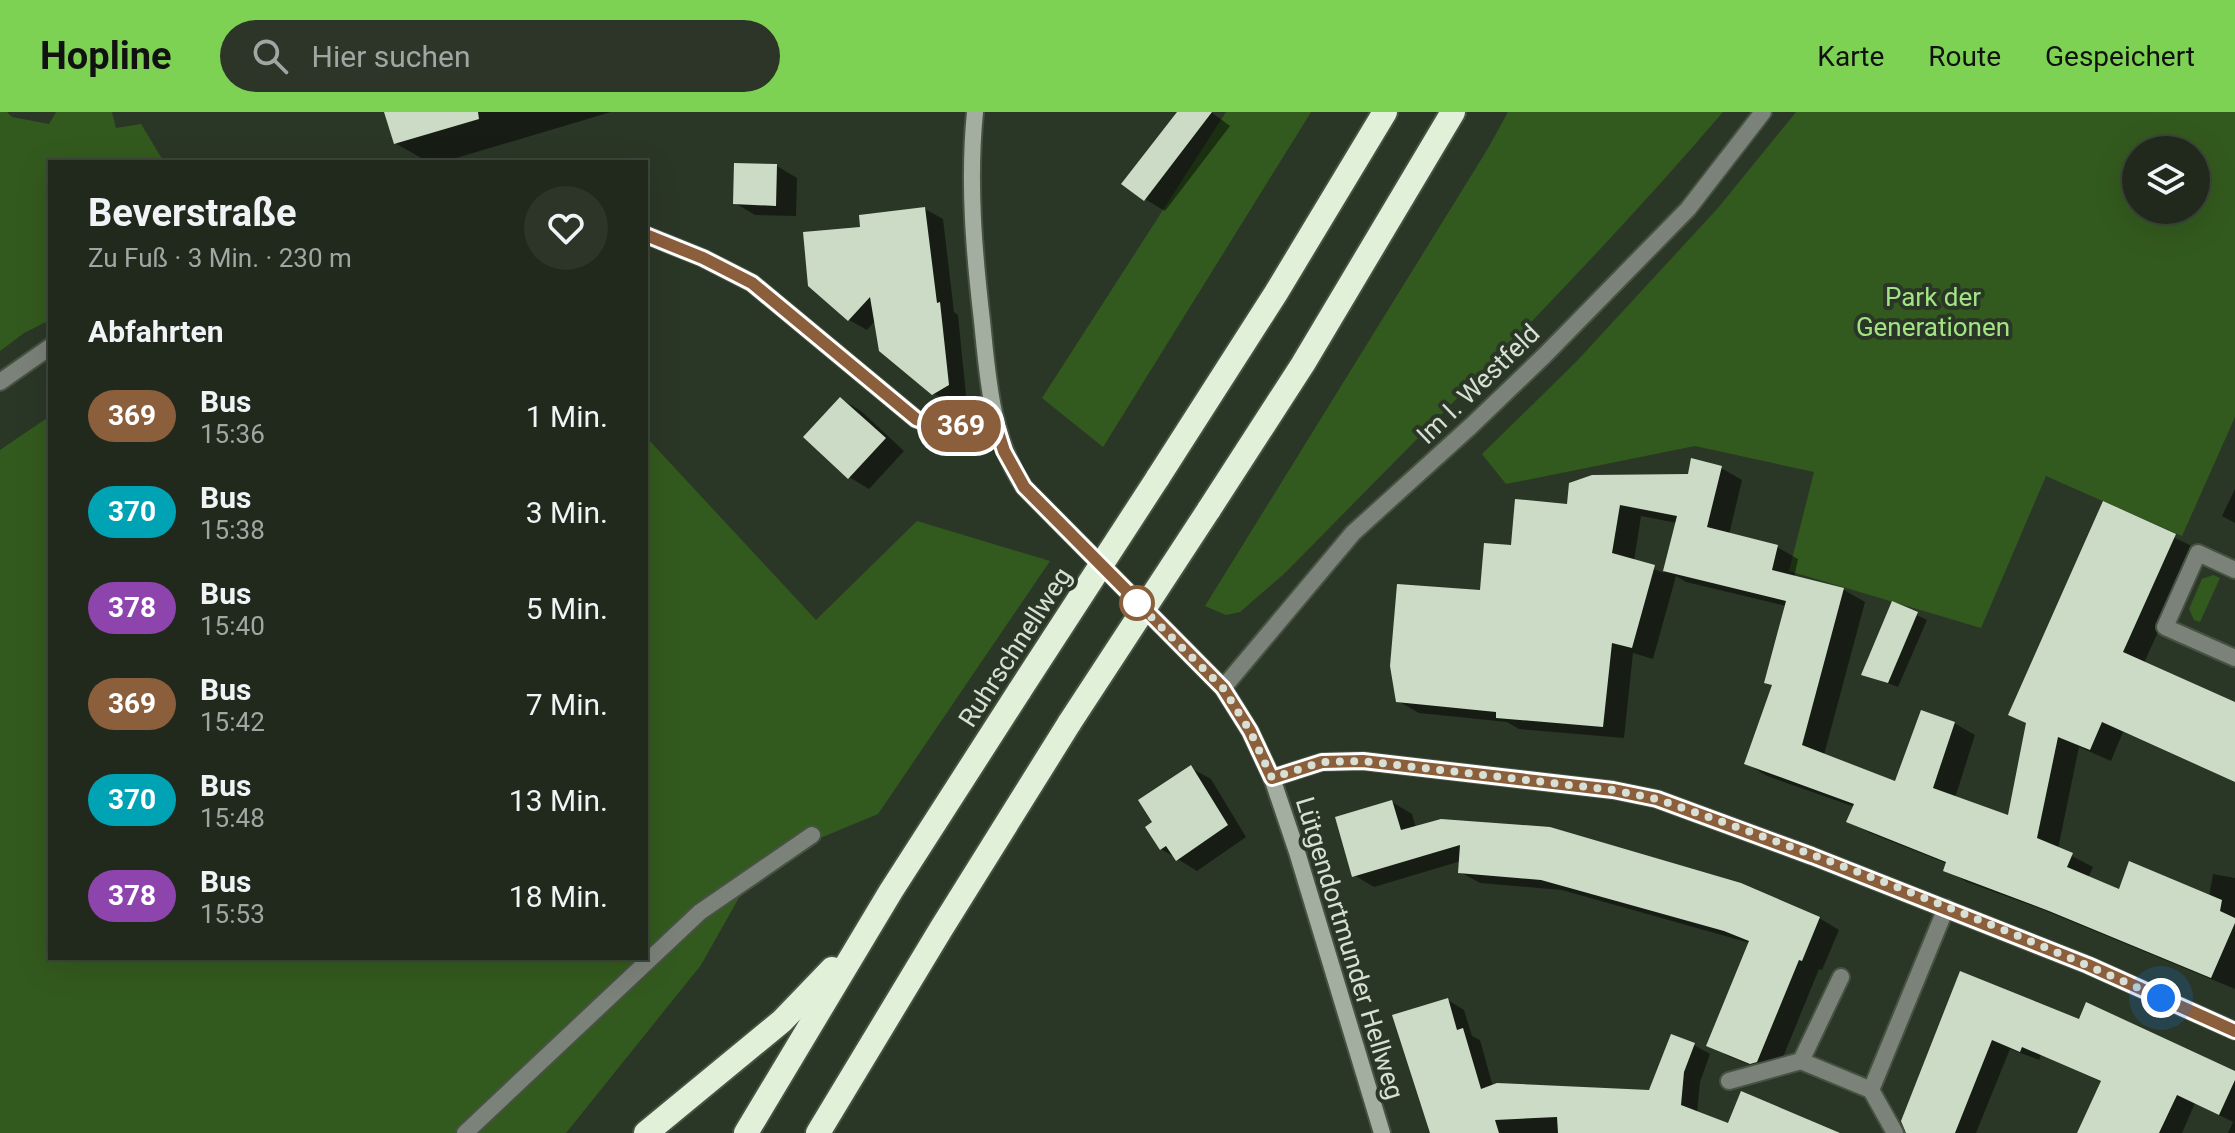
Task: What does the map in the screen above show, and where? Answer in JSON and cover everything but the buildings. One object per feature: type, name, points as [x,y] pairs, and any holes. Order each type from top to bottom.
[{"type":"highway","name":"Ruhrschnellweg","points":[[746,1133],[891,891],[1276,293],[1385,112]]},
{"type":"highway","points":[[818,1133],[1070,722],[1311,351],[1453,112]]},
{"type":"highway","points":[[646,1133],[782,1021],[829,973],[891,891]]},
{"type":"main road","name":"Lütgendortmunder Hellweg","points":[[975,112],[971,151],[973,245],[994,419],[1004,451],[1024,487],[1223,688],[1250,731],[1272,778],[1297,852],[1382,1133]]},
{"type":"street","name":"Im I. Westfeld","points":[[1223,688],[1353,533],[1523,376],[1688,209],[1763,112]]},
{"type":"street","points":[[648,236],[703,258],[752,283],[916,419],[935,427],[949,428],[994,419]]},
{"type":"street","points":[[0,382],[48,348]]},
{"type":"street","points":[[2235,570],[2198,553],[2165,627],[2235,658]]},
{"type":"street","points":[[1272,778],[1322,762],[1363,761],[1613,790],[1657,799],[1946,908],[2088,965],[2235,1031]]},
{"type":"street","points":[[465,1133],[700,912],[812,835]]},
{"type":"street","points":[[1871,1090],[1946,908]]},
{"type":"street","points":[[1801,1061],[1841,977]]},
{"type":"street","points":[[1729,1081],[1801,1061],[1871,1090],[1895,1133]]},
{"type":"green space","points":[[0,112],[49,124],[56,112],[112,112],[116,128],[141,124],[163,160],[48,160],[48,321],[24,333],[0,351]]},
{"type":"green space","points":[[1226,112],[1311,112],[1103,447],[1042,398]]},
{"type":"green space","points":[[1508,112],[1723,112],[1563,289],[1285,573],[1240,612],[1226,615],[1205,606],[1487,150]]},
{"type":"green space","name":"Park der Generationen","points":[[1796,112],[2235,112],[2235,417],[2182,536],[2046,476],[1981,628],[1789,571],[1814,472],[1695,446],[1506,484],[1482,454],[1576,362],[1718,208]]},
{"type":"green space","points":[[48,417],[48,960],[648,960],[648,439],[816,620],[917,521],[1050,561],[878,814],[758,864],[701,965],[566,1133],[0,1133],[0,450]]},
{"type":"green space","points":[[2213,575],[2220,578],[2200,622],[2194,620],[2189,609],[2202,579]]},
{"type":"bus line","name":"369","points":[[648,236],[703,258],[752,283],[916,419],[935,427],[956,428],[994,419],[1004,451],[1024,487],[1223,688],[1250,731],[1272,778],[1322,762],[1363,761],[1613,790],[1657,799],[1812,856],[2088,965],[2235,1031]]},
{"type":"route","points":[[1137,603],[1134,600],[1223,688],[1250,731],[1272,778],[1322,762],[1363,761],[1613,790],[1657,799],[1946,908],[2161,998]]}]
